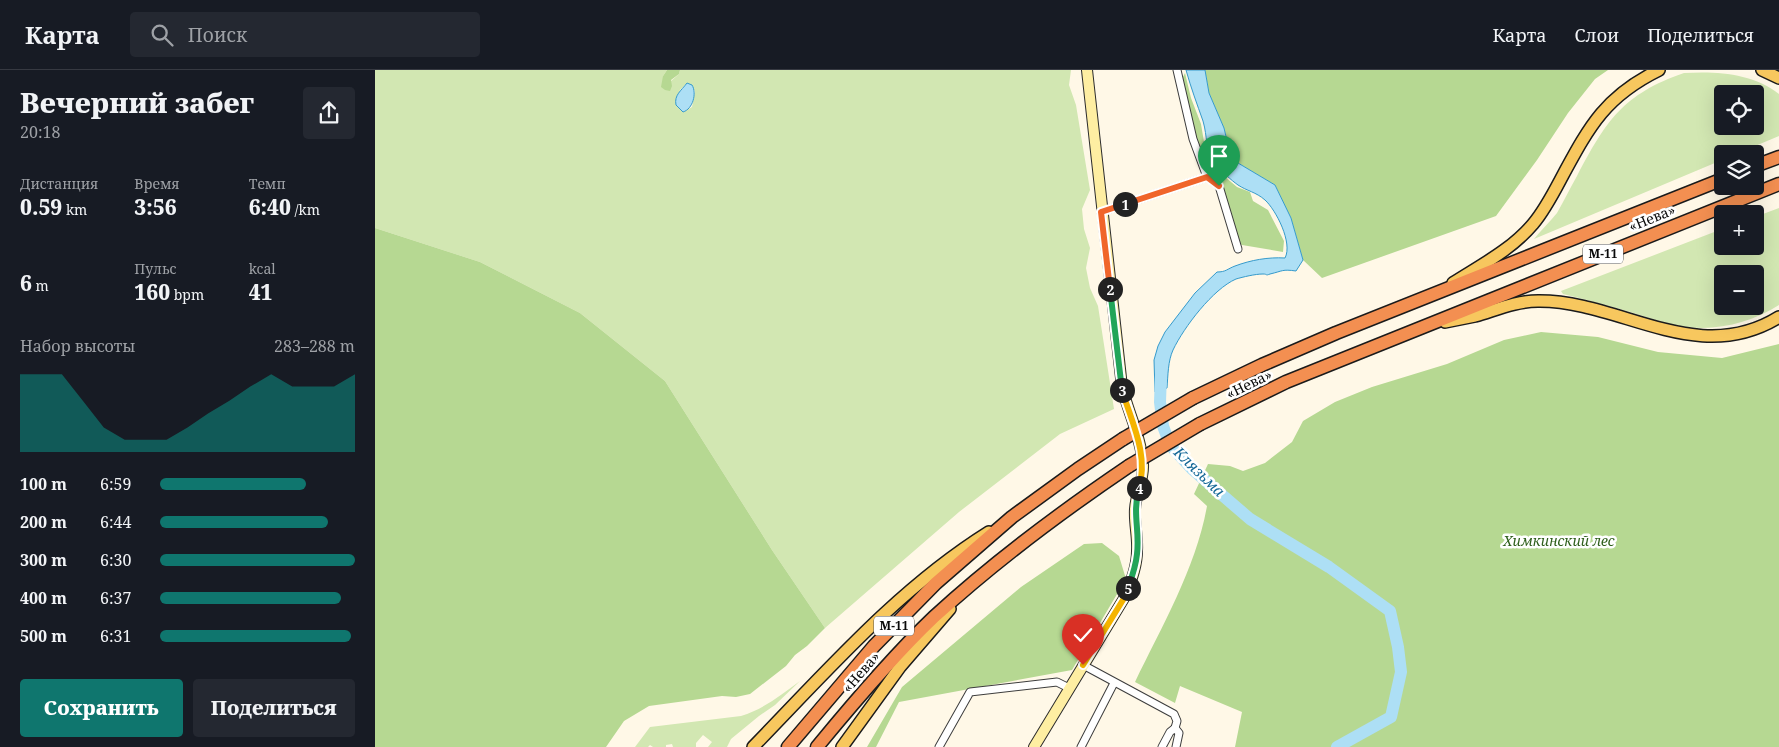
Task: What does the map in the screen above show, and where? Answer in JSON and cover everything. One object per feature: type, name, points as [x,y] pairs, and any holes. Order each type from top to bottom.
[{"type":"highway","points":[[1764,162],[1779,156]]},
{"type":"highway","name":"«Нева»","points":[[788,747],[874,646],[936,583],[1011,517],[1123,439],[1193,398],[1262,365],[1714,183]]},
{"type":"highway","name":"«Нева»","points":[[817,747],[894,657],[969,586],[1071,505],[1129,466],[1200,424],[1286,382],[1779,184]]},
{"type":"main road","name":"М-11","points":[[1431,296],[1501,254],[1516,242],[1551,198],[1585,135],[1600,113],[1618,95],[1638,80],[1659,70]]},
{"type":"main road","points":[[1762,70],[1779,78]]},
{"type":"main road","points":[[1426,326],[1473,316],[1517,303],[1538,301],[1579,306],[1690,335],[1735,334],[1756,328],[1779,317]]},
{"type":"main road","name":"М-11","points":[[753,747],[858,638],[920,581],[958,551],[1011,517]]},
{"type":"main road","name":"М-11","points":[[842,747],[900,667],[969,586]]},
{"type":"street","points":[[1034,747],[1126,595],[1133,574],[1137,552],[1135,510],[1143,478],[1143,463],[1135,428],[1121,387],[1087,70]]},
{"type":"street","points":[[1177,70],[1193,139],[1207,177],[1219,186],[1238,249]]},
{"type":"street","points":[[1101,212],[1207,177]]},
{"type":"street","points":[[1083,665],[1174,714],[1177,720],[1175,728],[1170,732],[1162,747]]},
{"type":"street","points":[[939,747],[970,692],[1057,682],[1069,688]]},
{"type":"street","points":[[1081,747],[1115,683]]},
{"type":"street","points":[[1175,728],[1179,733],[1176,747]]},
{"type":"green space","points":[[375,70],[667,70],[663,76],[671,81],[679,74],[680,70],[1071,70],[1069,85],[1076,105],[1090,190],[1082,209],[1084,229],[1090,248],[1086,268],[1090,288],[1098,306],[1114,409],[1060,434],[959,512],[825,628],[772,550],[665,381],[580,313],[480,262],[375,228]],"holes":[[[687,83],[695,91],[692,107],[683,112],[676,105],[680,90]]]},
{"type":"green space","points":[[667,70],[680,70],[679,74],[671,80],[672,86],[670,91],[661,87],[663,76]]},
{"type":"green space","points":[[1205,70],[1608,70],[1595,79],[1568,113],[1537,160],[1496,216],[1322,278],[1303,260],[1291,218],[1275,185],[1238,163],[1229,149],[1224,128],[1209,93]]},
{"type":"green space","points":[[1185,73],[1191,98],[1201,124],[1205,148],[1218,171],[1237,187],[1250,192],[1253,201],[1268,210],[1284,241],[1283,252],[1242,245],[1237,242],[1221,189],[1210,176],[1191,126],[1182,79]]},
{"type":"green space","points":[[1684,73],[1721,73],[1758,82],[1769,87],[1779,94],[1779,136],[1758,145],[1714,145],[1714,163],[1534,239],[1557,213],[1587,157],[1608,125],[1631,100],[1646,90]]},
{"type":"green space","points":[[1779,208],[1779,305],[1764,313],[1764,265],[1714,265],[1714,315],[1760,315],[1758,316],[1735,324],[1711,328],[1687,327],[1563,294],[1561,291],[1714,232],[1714,255],[1764,255],[1764,214]]},
{"type":"green space","points":[[375,228],[480,262],[580,313],[665,381],[772,550],[825,628],[795,655],[786,666],[750,694],[649,706],[624,721],[606,747],[375,747]]},
{"type":"green space","name":"Химкинский лес","points":[[1541,332],[1598,337],[1658,352],[1722,358],[1779,344],[1779,747],[1235,747],[1242,712],[1180,686],[1175,703],[1135,682],[1167,618],[1195,552],[1207,506],[1194,494],[1208,464],[1230,466],[1243,471],[1265,463],[1292,442],[1303,421],[1335,402],[1372,387],[1447,364],[1504,340]]},
{"type":"green space","points":[[1102,543],[1119,556],[1126,579],[1072,670],[899,702],[876,747],[867,747],[902,687],[1021,587],[1084,544]]},
{"type":"green space","points":[[800,681],[775,705],[731,739],[727,747],[708,747],[712,742],[703,735],[696,743],[696,747],[673,747],[672,744],[666,745],[666,747],[653,747],[650,745],[648,747],[635,747],[650,727],[741,716],[765,706]]},
{"type":"water","points":[[1186,70],[1205,70],[1209,93],[1224,128],[1229,149],[1238,163],[1275,185],[1291,218],[1303,260],[1296,271],[1285,270],[1267,275],[1260,274],[1242,277],[1227,284],[1218,291],[1192,320],[1173,350],[1169,363],[1167,388],[1155,392],[1154,360],[1158,346],[1165,332],[1195,293],[1217,272],[1253,261],[1285,258],[1287,252],[1285,236],[1274,211],[1262,197],[1232,181],[1212,158],[1203,121]]},
{"type":"water","points":[[687,83],[692,85],[694,96],[692,104],[683,112],[676,105],[676,98]]},
{"type":"waterway","name":"Клязьма","points":[[1161,374],[1160,402],[1163,426],[1170,445],[1192,469],[1250,519],[1329,567],[1390,611],[1401,672],[1391,717],[1337,747]]},
{"type":"route","points":[[1083,665],[1126,595],[1133,574],[1137,552],[1136,498],[1143,478],[1143,463],[1135,428],[1121,387],[1101,212],[1207,177],[1219,186]]}]
